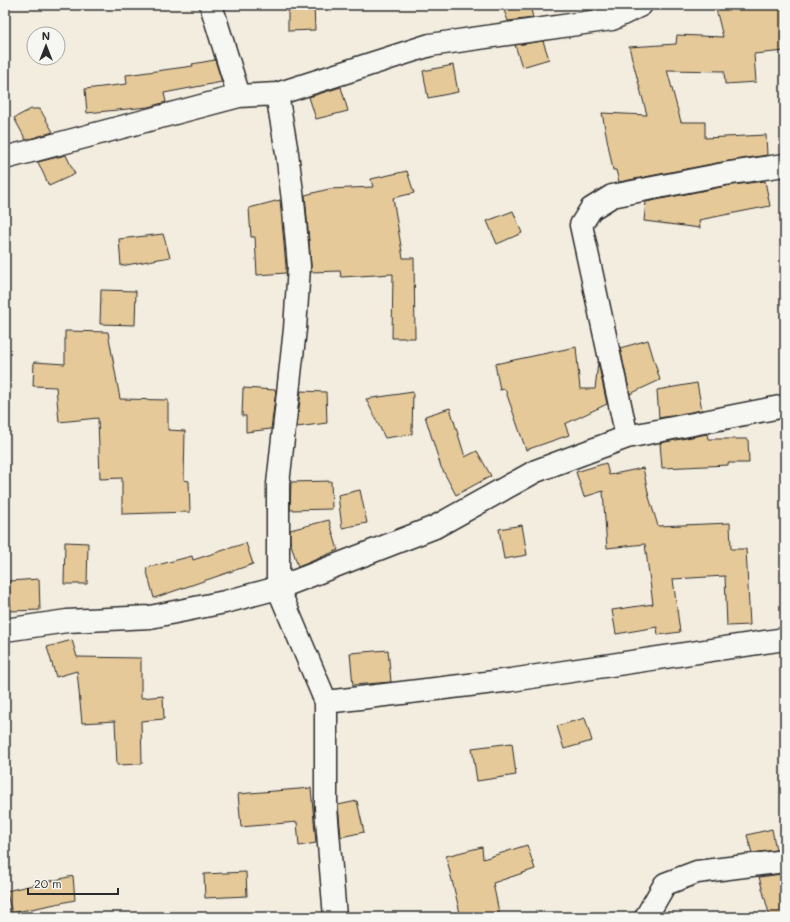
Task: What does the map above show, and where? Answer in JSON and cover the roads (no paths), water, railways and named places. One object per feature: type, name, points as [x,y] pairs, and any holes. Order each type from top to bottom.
[{"type":"street","points":[[211,5],[239,96]]},
{"type":"street","points":[[5,158],[239,96],[277,94],[430,45],[612,19],[641,5]]},
{"type":"street","points":[[277,94],[293,200],[298,266],[295,329],[278,484],[278,588],[326,702],[326,808],[335,917]]},
{"type":"street","points":[[627,436],[581,225],[591,209],[612,196],[724,174],[785,165]]},
{"type":"street","points":[[5,630],[67,621],[150,617],[225,602],[278,588],[435,527],[536,471],[627,436],[785,406]]},
{"type":"street","points":[[326,702],[511,680],[785,639]]},
{"type":"street","points":[[646,917],[665,884],[697,872],[785,861]]}]
